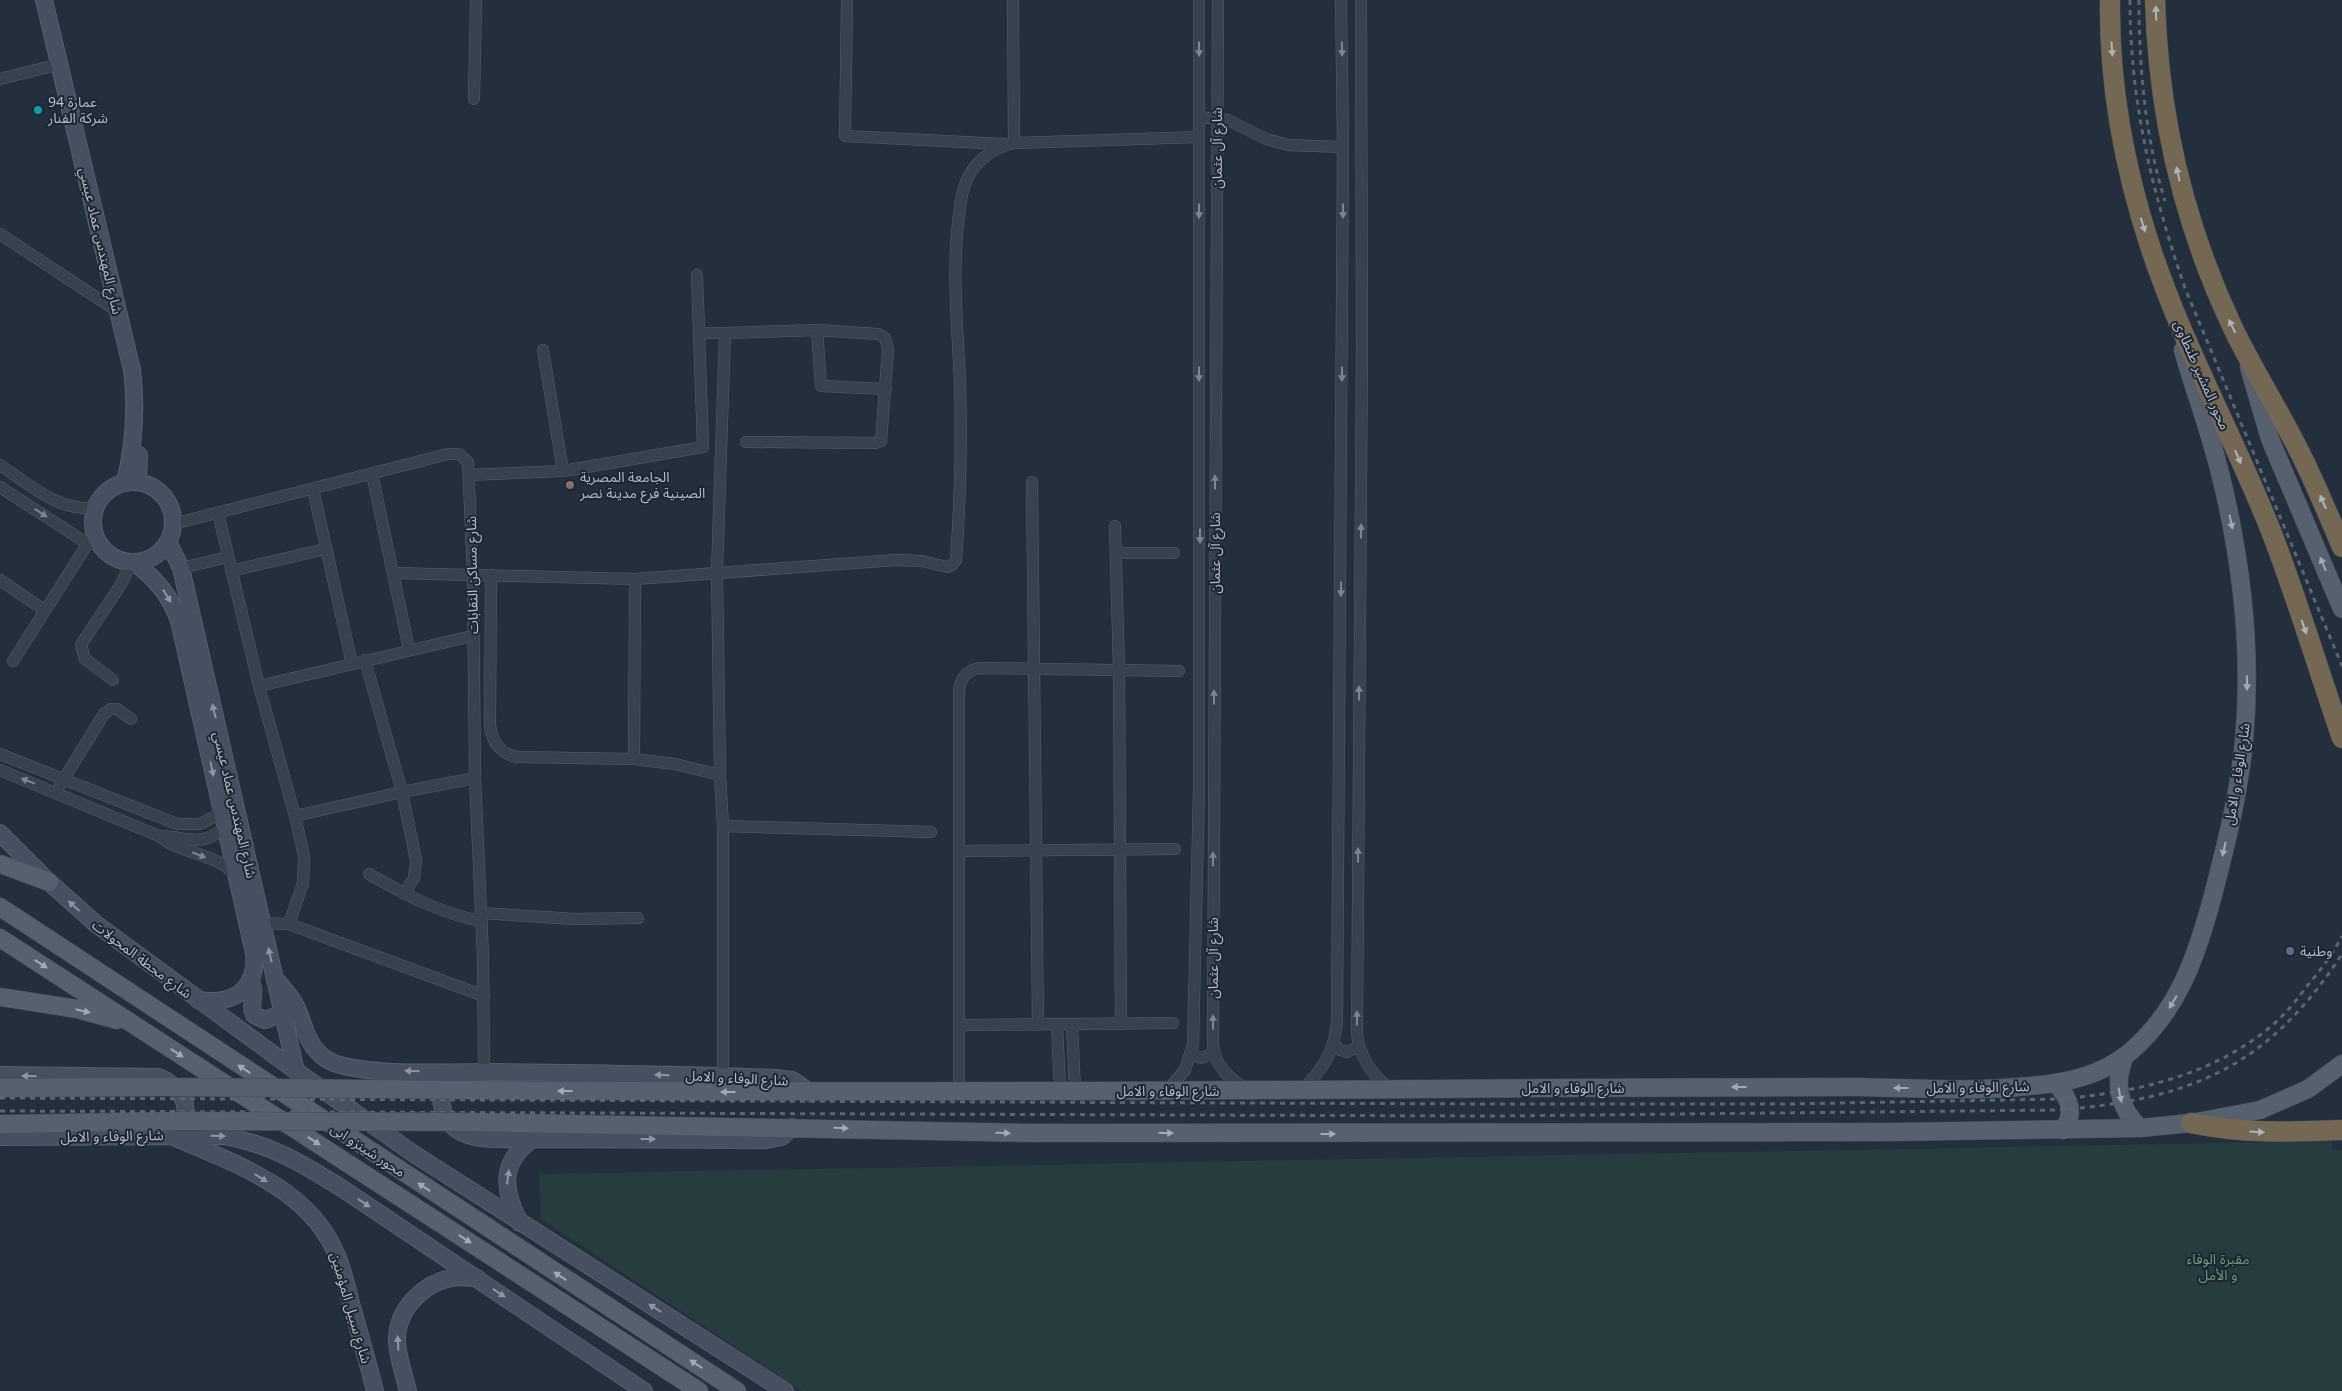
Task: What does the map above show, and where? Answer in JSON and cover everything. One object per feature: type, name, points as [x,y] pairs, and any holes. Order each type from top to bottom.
[{"type":"highway","name":"محور المشير طنطاوى","points":[[2110,0],[2113,71],[2126,156],[2150,247],[2172,306],[2271,531],[2342,738]]},
{"type":"highway","points":[[2155,0],[2163,100],[2180,183],[2208,270],[2246,354],[2299,451],[2342,547]]},
{"type":"highway","points":[[2191,1123],[2218,1128],[2261,1132],[2342,1130]]},
{"type":"main road","name":"شارع الوفاء و الامل","points":[[812,1093],[959,1089],[1248,1091],[1682,1087],[1992,1088],[2054,1083],[2103,1071],[2125,1056],[2148,1035],[2168,1011],[2184,984],[2197,954],[2220,870],[2235,802],[2246,718],[2244,630],[2234,540],[2215,452],[2189,370],[2172,306]]},
{"type":"main road","points":[[2246,354],[2256,397],[2270,439],[2342,609]]},
{"type":"main road","points":[[0,864],[49,882]]},
{"type":"main road","name":"محور شينزو ابى","points":[[0,907],[737,1391]]},
{"type":"main road","name":"محور شينزو ابى","points":[[0,938],[699,1391]]},
{"type":"main road","points":[[0,997],[77,1009],[138,1027]]},
{"type":"main road","points":[[2125,1056],[2120,1071],[2120,1095],[2129,1116],[2140,1128]]},
{"type":"main road","points":[[0,1124],[173,1128],[470,1122],[1054,1133],[1472,1134],[2063,1130],[2140,1128],[2191,1123],[2237,1115],[2277,1104],[2308,1089],[2342,1064]]},
{"type":"main road","points":[[2054,1083],[2066,1094],[2070,1104],[2070,1115],[2063,1130]]},
{"type":"main road","points":[[0,1088],[172,1087],[812,1093]]},
{"type":"street","name":"شارع المهندس عماد عيسي","points":[[44,0],[132,370],[135,395],[132,483]]},
{"type":"street","name":"شارع المهندس عماد عيسي","points":[[52,0],[139,370],[143,423],[138,462],[132,483]]},
{"type":"street","points":[[474,99],[476,0]]},
{"type":"street","points":[[847,0],[845,136],[1011,144],[1199,137]]},
{"type":"street","points":[[1011,144],[1013,0]]},
{"type":"street","name":"شارع آل عثمان","points":[[1167,1091],[1181,1076],[1192,1054],[1199,788],[1199,0]]},
{"type":"street","name":"شارع آل عثمان","points":[[1214,1054],[1218,0]]},
{"type":"street","points":[[1302,1090],[1322,1069],[1334,1044],[1337,1021],[1343,147],[1341,0]]},
{"type":"street","points":[[1361,0],[1362,348],[1357,1034],[1358,1046],[1373,1074],[1391,1089]]},
{"type":"street","points":[[0,79],[60,64]]},
{"type":"street","points":[[1199,117],[1217,117],[1238,123],[1266,138],[1288,145],[1343,147]]},
{"type":"street","points":[[394,573],[635,579],[896,560],[922,561],[946,566],[954,562],[959,513],[961,434],[955,260],[961,200],[964,185],[971,171],[981,159],[994,150],[1011,144]]},
{"type":"street","points":[[0,234],[117,311]]},
{"type":"street","points":[[470,475],[563,471],[703,447],[697,275]]},
{"type":"street","points":[[700,333],[725,334],[817,330],[878,334],[885,338],[888,349],[883,436],[881,441],[876,444],[746,442]]},
{"type":"street","points":[[817,330],[821,386],[886,389]]},
{"type":"street","points":[[723,1076],[723,826],[720,775],[717,572],[725,334]]},
{"type":"street","points":[[1342,348],[1362,348]]},
{"type":"street","points":[[543,350],[563,471]]},
{"type":"street","name":"شارع مساكن النقابات","points":[[173,524],[454,453],[464,457],[468,462],[473,575],[472,636],[475,778],[484,996],[484,1072]]},
{"type":"street","points":[[0,465],[63,504],[78,509],[96,507]]},
{"type":"street","points":[[372,474],[409,649]]},
{"type":"street","points":[[1032,482],[1038,1025]]},
{"type":"street","points":[[0,487],[95,544],[111,556],[132,562],[141,561],[156,554],[168,542],[173,524],[171,510],[164,497],[157,490],[132,483],[104,494],[96,507],[93,523],[97,539],[95,544],[44,610],[13,661]]},
{"type":"street","points":[[313,489],[352,664]]},
{"type":"street","points":[[218,513],[258,686],[295,816],[304,856],[305,872],[300,894],[289,924]]},
{"type":"street","points":[[1115,526],[1119,671],[1121,1024]]},
{"type":"street","name":"شارع المهندس عماد عيسي","points":[[168,542],[181,568],[296,1071]]},
{"type":"street","points":[[231,572],[325,549]]},
{"type":"street","points":[[1116,553],[1174,553]]},
{"type":"street","points":[[181,568],[228,557]]},
{"type":"street","name":"شارع المهندس عماد عيسي","points":[[132,562],[148,573],[162,589],[177,615],[254,960],[250,980],[254,990],[251,1007],[254,1015],[265,1020],[283,1012]]},
{"type":"street","points":[[113,680],[85,659],[82,644],[121,584],[132,562]]},
{"type":"street","points":[[492,575],[490,725],[495,743],[508,755],[517,757],[634,758],[675,764],[720,775]]},
{"type":"street","points":[[634,758],[635,579]]},
{"type":"street","points":[[0,580],[44,610]]},
{"type":"street","points":[[258,686],[409,649],[472,636]]},
{"type":"street","points":[[365,660],[402,792],[416,869],[410,887],[404,894]]},
{"type":"street","points":[[959,1089],[960,683],[967,672],[980,668],[1119,671],[1179,670]]},
{"type":"street","points":[[56,792],[107,711],[117,709],[131,719]]},
{"type":"street","points":[[0,754],[177,824],[200,824],[223,820]]},
{"type":"street","points":[[0,770],[56,792],[226,866],[237,878]]},
{"type":"street","points":[[295,816],[475,778]]},
{"type":"street","points":[[159,836],[199,841],[212,837],[223,820]]},
{"type":"street","points":[[723,826],[931,832]]},
{"type":"street","name":"شارع محطة المحولات","points":[[0,833],[49,882],[96,924],[296,1071],[414,1154],[785,1391]]},
{"type":"street","points":[[959,851],[1175,849]]},
{"type":"street","points":[[369,874],[404,894],[440,911],[481,917],[638,918]]},
{"type":"street","points":[[263,923],[289,924],[484,996]]},
{"type":"street","points":[[198,1000],[216,1003],[229,999],[241,992],[250,980]]},
{"type":"street","name":"شارع الوفاء و الامل","points":[[276,980],[296,1006],[307,1038],[315,1050],[327,1060],[341,1066],[356,1069],[453,1072],[723,1076],[792,1080],[812,1093]]},
{"type":"street","points":[[960,1025],[1173,1023]]},
{"type":"street","points":[[1068,1090],[1074,1052],[1072,1024]]},
{"type":"street","points":[[1057,1025],[1058,1052],[1068,1090]]},
{"type":"street","points":[[1334,1044],[1343,1051],[1351,1051],[1358,1046]]},
{"type":"street","points":[[1058,1052],[1074,1052]]},
{"type":"street","points":[[1192,1054],[1201,1058],[1214,1054],[1226,1074],[1248,1091]]},
{"type":"street","points":[[453,1072],[443,1084],[441,1102],[447,1120],[461,1132],[478,1138],[766,1140],[782,1138],[792,1127]]},
{"type":"street","name":"شارع الوفاء و الامل","points":[[0,1075],[158,1077],[175,1086],[180,1091],[184,1103],[184,1116],[178,1128],[0,1137]]},
{"type":"street","points":[[173,1128],[251,1140],[298,1160],[644,1391]]},
{"type":"street","name":"شارع سبيل المؤمنين","points":[[173,1128],[252,1172],[288,1195],[308,1212],[322,1229],[334,1248],[342,1268],[375,1391]]},
{"type":"street","points":[[520,1223],[508,1196],[508,1172],[518,1151],[533,1139]]},
{"type":"street","points":[[408,1391],[397,1340],[400,1322],[407,1307],[419,1294],[437,1283],[458,1277],[477,1278]]},
{"type":"green space","name":"مقبرة الوفاء و الأمل","points":[[2332,1141],[2333,1150],[2342,1150],[2342,1391],[802,1391],[541,1219],[539,1174]]},
{"type":"railway","points":[[2130,0],[2131,38],[2139,111],[2153,182],[2173,252],[2185,288],[2342,666]]},
{"type":"railway","points":[[2139,0],[2144,102],[2152,152],[2165,201]]},
{"type":"railway","points":[[0,1098],[1493,1104],[1789,1104],[2058,1099],[2114,1092],[2169,1080],[2221,1059],[2246,1045],[2269,1028],[2290,1008],[2326,962],[2342,936]]},
{"type":"railway","points":[[0,1111],[1495,1116],[2057,1110],[2104,1105],[2147,1097],[2186,1086],[2221,1071],[2254,1051],[2285,1025],[2314,993],[2342,954]]},
{"type":"place","name":"عمارة 94 شركة الفنار","points":[[38,110]]},
{"type":"place","name":"الجامعة المصرية الصينية فرع مدينة نصر","points":[[570,485]]},
{"type":"place","name":"وطنية","points":[[2290,951]]}]
